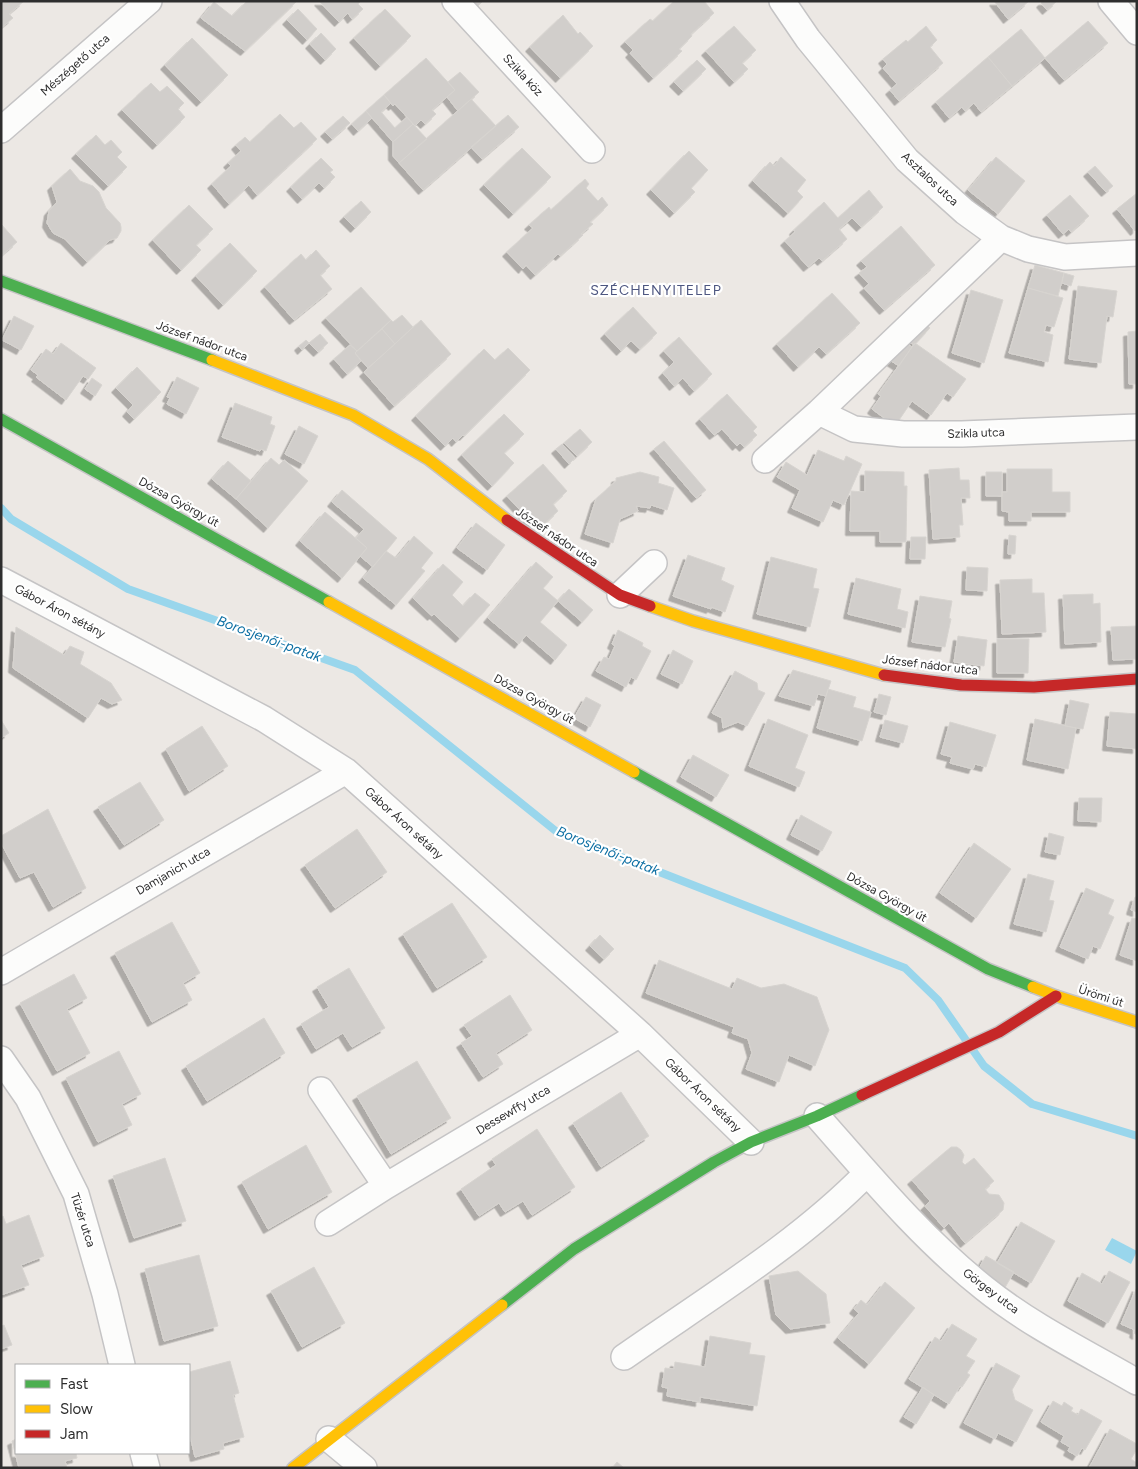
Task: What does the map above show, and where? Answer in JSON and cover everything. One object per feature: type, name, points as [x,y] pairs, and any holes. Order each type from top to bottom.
[{"type":"street","name":"Mészégető utca","points":[[1,130],[149,1]]},
{"type":"street","name":"Szikla köz","points":[[455,1],[592,150]]},
{"type":"street","name":"Asztalos utca","points":[[782,1],[808,39],[907,160],[966,212],[1001,238],[1028,249],[1066,256],[1137,253]]},
{"type":"street","points":[[1111,1],[1137,32]]},
{"type":"street","points":[[764,460],[819,412],[1001,238]]},
{"type":"street","name":"József nádor utca","points":[[1,281],[282,386],[353,415],[428,459],[520,530],[620,594],[693,621],[888,676],[962,685],[1034,687],[1137,679]]},
{"type":"street","name":"Szikla utca","points":[[819,412],[854,428],[903,434],[962,434],[1137,427]]},
{"type":"street","name":"Dózsa György út","points":[[1,419],[988,969],[1056,996]]},
{"type":"street","points":[[620,594],[654,563]]},
{"type":"street","name":"Gábor Áron sétány","points":[[1,580],[264,718],[346,771],[640,1034],[751,1142]]},
{"type":"street","name":"Damjanich utca","points":[[1,972],[346,771]]},
{"type":"street","points":[[293,1468],[574,1249],[714,1162],[751,1142],[817,1116],[950,1056],[999,1032],[1056,996]]},
{"type":"street","name":"Ürömi út","points":[[1056,996],[1137,1022]]},
{"type":"street","name":"Dessewffy utca","points":[[328,1223],[386,1186],[640,1034]]},
{"type":"street","name":"Tüzér utca","points":[[1,1059],[28,1098],[76,1194],[105,1294],[122,1364]]},
{"type":"street","points":[[321,1090],[386,1186]]},
{"type":"street","name":"Görgey utca","points":[[817,1116],[930,1242],[985,1289],[1032,1321],[1137,1382]]},
{"type":"street","points":[[624,1357],[774,1252],[842,1199],[867,1173]]},
{"type":"street","points":[[329,1439],[364,1468]]},
{"type":"street","points":[[143,1454],[147,1468]]},
{"type":"water","points":[[1112,1238],[1137,1251],[1131,1264],[1105,1250]]},
{"type":"building","points":[[1,1],[24,1],[9,14],[13,18],[1,28]]},
{"type":"building","points":[[247,1],[297,1],[245,51],[201,18],[214,2],[232,16]]},
{"type":"building","points":[[319,1],[361,1],[358,4],[363,9],[352,19],[348,13],[339,22]]},
{"type":"building","points":[[472,1],[483,1],[477,7]]},
{"type":"building","points":[[674,1],[704,1],[714,13],[691,34],[692,36],[679,49],[682,51],[653,78],[630,53],[633,50],[625,42],[650,19],[653,21]]},
{"type":"building","points":[[994,1],[1029,1],[1008,19]]},
{"type":"building","points":[[1043,1],[1057,1],[1047,10],[1041,3]]},
{"type":"building","points":[[298,9],[317,29],[307,40],[287,20]]},
{"type":"building","points":[[385,9],[411,36],[380,66],[354,38]]},
{"type":"building","points":[[563,15],[578,34],[580,32],[593,46],[560,78],[530,47]]},
{"type":"building","points":[[1088,21],[1108,43],[1064,80],[1045,58]]},
{"type":"building","points":[[734,26],[756,50],[742,63],[748,69],[734,82],[706,51]]},
{"type":"building","points":[[926,26],[937,40],[930,47],[943,63],[899,101],[890,90],[897,84],[883,68],[887,64],[883,59],[906,40],[908,42]]},
{"type":"building","points":[[1021,29],[1045,58],[1012,86],[988,57]]},
{"type":"building","points":[[321,33],[336,49],[325,60],[310,44]]},
{"type":"building","points":[[192,38],[228,75],[201,102],[165,65]]},
{"type":"building","points":[[988,57],[1012,86],[981,112],[974,103],[965,111],[962,107],[949,118],[936,102]]},
{"type":"building","points":[[426,58],[455,90],[432,110],[436,114],[425,124],[421,120],[415,126],[384,95]]},
{"type":"building","points":[[697,60],[706,69],[683,91],[674,82]]},
{"type":"building","points":[[460,72],[479,92],[458,111],[447,97],[455,90],[448,82]]},
{"type":"building","points":[[151,83],[160,92],[167,86],[184,103],[178,109],[185,117],[157,145],[122,110]]},
{"type":"building","points":[[384,95],[391,103],[381,112],[395,128],[407,117],[413,124],[393,142],[366,111]]},
{"type":"building","points":[[471,99],[496,126],[423,190],[399,163]]},
{"type":"building","points":[[366,111],[372,118],[358,131],[352,124]]},
{"type":"building","points":[[280,114],[294,128],[301,122],[317,139],[257,195],[249,185],[229,204],[212,184],[231,166],[228,163],[241,151],[236,145],[245,137],[250,142]]},
{"type":"building","points":[[508,115],[519,127],[482,159],[471,147]]},
{"type":"building","points":[[343,116],[350,123],[332,139],[325,132]]},
{"type":"building","points":[[413,124],[427,139],[399,163],[393,156],[393,142]]},
{"type":"building","points":[[96,135],[105,145],[111,140],[122,152],[117,157],[127,167],[108,186],[76,154]]},
{"type":"building","points":[[522,148],[551,177],[513,214],[484,185]]},
{"type":"building","points":[[689,151],[708,170],[691,188],[695,192],[674,213],[651,190]]},
{"type":"building","points":[[781,157],[806,180],[797,191],[803,197],[788,213],[753,181],[770,162],[774,166]]},
{"type":"building","points":[[996,157],[1025,181],[998,214],[968,190]]},
{"type":"building","points":[[321,158],[333,170],[330,172],[335,177],[324,188],[319,183],[302,199],[291,187]]},
{"type":"building","points":[[1095,166],[1113,186],[1106,192],[1088,172]]},
{"type":"building","points":[[70,169],[80,181],[93,186],[99,192],[106,208],[120,223],[121,227],[117,238],[110,240],[87,262],[65,239],[53,233],[47,223],[49,211],[57,202],[52,186]]},
{"type":"building","points":[[585,179],[589,184],[586,188],[598,201],[602,197],[608,205],[590,222],[593,224],[581,234],[583,235],[535,275],[526,265],[523,269],[507,252],[533,228],[529,225],[549,207],[551,210]]},
{"type":"building","points":[[869,190],[883,207],[861,227],[852,218],[839,229],[847,239],[822,261],[819,258],[808,267],[785,241],[824,202],[838,218]]},
{"type":"building","points":[[1137,193],[1137,229],[1135,231],[1117,209]]},
{"type":"building","points":[[1070,195],[1089,216],[1071,232],[1069,229],[1063,234],[1047,215]]},
{"type":"building","points":[[361,201],[371,212],[355,228],[344,217]]},
{"type":"building","points":[[189,205],[213,229],[196,245],[201,250],[181,270],[153,240]]},
{"type":"building","points":[[1,224],[17,242],[1,256]]},
{"type":"building","points":[[901,226],[935,265],[884,310],[864,288],[869,284],[859,273],[867,267],[861,261]]},
{"type":"building","points":[[230,243],[257,271],[223,305],[196,276]]},
{"type":"building","points":[[316,250],[330,266],[320,275],[332,289],[294,320],[265,287],[301,254],[306,260]]},
{"type":"building","points":[[1035,265],[1064,273],[1058,296],[1028,288]]},
{"type":"building","points":[[1064,273],[1074,276],[1071,286],[1062,283]]},
{"type":"building","points":[[1078,286],[1117,291],[1113,317],[1107,316],[1101,363],[1069,359]]},
{"type":"building","points":[[361,287],[391,320],[357,351],[326,318]]},
{"type":"building","points":[[1028,288],[1063,298],[1054,327],[1046,325],[1044,332],[1053,335],[1048,362],[1009,353]]},
{"type":"building","points":[[971,290],[1003,300],[984,363],[952,353]]},
{"type":"building","points":[[832,293],[860,323],[826,354],[819,347],[798,367],[777,344]]},
{"type":"building","points":[[633,307],[657,333],[640,349],[631,341],[621,351],[605,334]]},
{"type":"building","points":[[402,315],[413,327],[395,344],[382,329],[391,320],[393,322]]},
{"type":"building","points":[[14,316],[34,326],[21,350],[2,340]]},
{"type":"building","points":[[421,320],[451,354],[394,406],[364,372]]},
{"type":"building","points":[[922,320],[930,328],[914,345],[905,339]]},
{"type":"building","points":[[382,329],[395,344],[368,368],[355,353]]},
{"type":"building","points":[[1137,331],[1137,384],[1129,384],[1128,332]]},
{"type":"building","points":[[320,334],[328,343],[318,352],[309,343]]},
{"type":"building","points":[[679,337],[712,374],[694,391],[683,378],[674,386],[663,373],[674,362],[664,351]]},
{"type":"building","points":[[306,340],[309,343],[302,350],[299,346]]},
{"type":"building","points":[[902,340],[912,347],[899,366],[888,359]]},
{"type":"building","points":[[61,343],[96,368],[88,379],[83,376],[66,400],[36,377],[38,375],[31,370],[46,349],[53,354]]},
{"type":"building","points":[[915,343],[966,379],[953,397],[947,393],[931,415],[912,401],[895,426],[872,409],[881,396],[878,394]]},
{"type":"building","points":[[350,345],[357,351],[355,353],[361,361],[347,374],[334,359]]},
{"type":"building","points":[[508,348],[530,370],[464,436],[456,442],[453,438],[445,446],[416,416],[484,349],[495,360]]},
{"type":"building","points":[[137,367],[161,392],[134,419],[127,412],[133,405],[116,388]]},
{"type":"building","points":[[177,377],[199,388],[186,414],[167,404],[170,398],[167,397]]},
{"type":"building","points":[[92,378],[102,385],[95,396],[85,389]]},
{"type":"building","points":[[727,394],[757,427],[753,431],[757,435],[744,447],[740,443],[737,446],[722,429],[714,435],[700,419]]},
{"type":"building","points":[[235,403],[272,417],[270,424],[275,426],[266,451],[261,449],[260,451],[222,437]]},
{"type":"building","points":[[504,414],[524,434],[504,453],[514,463],[492,486],[462,455]]},
{"type":"building","points":[[299,426],[318,436],[304,464],[285,454]]},
{"type":"building","points":[[580,429],[592,442],[577,456],[564,443]]},
{"type":"building","points":[[664,441],[706,490],[696,498],[654,449]]},
{"type":"building","points":[[562,444],[575,458],[569,464],[556,449]]},
{"type":"building","points":[[818,450],[844,461],[846,456],[862,464],[844,505],[833,500],[823,522],[792,508],[800,490],[777,477],[786,462],[807,475]]},
{"type":"building","points":[[271,458],[279,465],[284,460],[308,481],[268,528],[236,499]]},
{"type":"building","points":[[228,461],[251,481],[236,499],[212,479]]},
{"type":"building","points":[[543,464],[567,491],[553,504],[558,511],[543,525],[537,519],[532,523],[507,496]]},
{"type":"building","points":[[959,468],[960,480],[969,480],[970,498],[961,498],[963,525],[959,525],[960,537],[933,539],[929,470]]},
{"type":"building","points":[[1007,469],[1052,469],[1052,492],[1070,492],[1070,512],[1031,512],[1031,521],[1009,521],[1009,512],[1002,511],[1002,492],[1007,492]]},
{"type":"building","points":[[865,471],[904,472],[904,486],[907,486],[906,542],[880,542],[880,531],[850,531],[851,491],[865,492]]},
{"type":"building","points":[[640,472],[659,477],[658,483],[674,488],[667,510],[651,505],[650,508],[636,506],[638,511],[620,519],[613,543],[585,534],[596,499],[616,481],[616,478]]},
{"type":"building","points":[[986,472],[1002,472],[1002,496],[986,496]]},
{"type":"building","points":[[342,490],[397,538],[373,567],[360,556],[367,548],[356,538],[364,529],[332,502]]},
{"type":"building","points":[[325,512],[367,548],[342,578],[300,541]]},
{"type":"building","points":[[476,523],[505,545],[487,570],[457,548]]},
{"type":"building","points":[[1009,535],[1016,536],[1015,554],[1008,554]]},
{"type":"building","points":[[414,536],[433,553],[421,568],[425,571],[396,605],[363,578],[386,551],[396,558]]},
{"type":"building","points":[[911,537],[926,537],[925,559],[910,559]]},
{"type":"building","points":[[688,555],[725,568],[721,580],[734,586],[725,612],[673,596]]},
{"type":"building","points":[[771,557],[817,569],[813,588],[819,589],[810,627],[757,614]]},
{"type":"building","points":[[536,562],[553,577],[543,588],[558,601],[540,622],[567,645],[555,660],[526,635],[519,644],[488,618]]},
{"type":"building","points":[[443,564],[463,582],[452,595],[463,606],[475,593],[490,605],[460,638],[413,598]]},
{"type":"building","points":[[967,567],[988,568],[987,591],[966,590]]},
{"type":"building","points":[[856,578],[901,589],[897,609],[908,612],[905,628],[848,614]]},
{"type":"building","points":[[1032,579],[1032,593],[1044,593],[1046,632],[1002,634],[1000,580]]},
{"type":"building","points":[[569,589],[593,610],[582,622],[558,601]]},
{"type":"building","points":[[1093,594],[1093,604],[1100,603],[1101,642],[1065,644],[1063,595]]},
{"type":"building","points":[[920,596],[952,601],[949,618],[951,619],[945,647],[912,642]]},
{"type":"building","points":[[1137,626],[1137,659],[1113,660],[1111,627]]},
{"type":"building","points":[[16,627],[64,655],[70,646],[84,652],[80,664],[111,683],[122,700],[112,704],[101,698],[88,718],[13,668]]},
{"type":"building","points":[[618,630],[643,643],[642,646],[651,651],[636,680],[631,677],[626,687],[596,671],[604,657],[609,659],[615,646],[612,644]]},
{"type":"building","points":[[958,636],[987,640],[984,666],[954,662]]},
{"type":"building","points":[[997,639],[1029,639],[1028,673],[997,673]]},
{"type":"building","points":[[673,650],[693,661],[682,684],[661,674]]},
{"type":"building","points":[[793,670],[831,681],[826,696],[818,694],[814,706],[779,696]]},
{"type":"building","points":[[735,671],[757,683],[758,690],[765,693],[747,726],[738,722],[723,728],[722,718],[712,713]]},
{"type":"building","points":[[828,689],[856,697],[853,707],[871,712],[862,741],[817,728]]},
{"type":"building","points":[[879,694],[891,697],[886,715],[874,712]]},
{"type":"building","points":[[586,697],[601,705],[590,727],[574,718]]},
{"type":"building","points":[[1070,700],[1089,704],[1083,729],[1065,726]]},
{"type":"building","points":[[1110,712],[1137,714],[1137,749],[1107,746]]},
{"type":"building","points":[[768,719],[808,735],[795,768],[805,772],[799,787],[749,766]]},
{"type":"building","points":[[1035,719],[1076,728],[1068,769],[1027,760]]},
{"type":"building","points":[[1,720],[9,733],[1,738]]},
{"type":"building","points":[[885,720],[908,726],[903,743],[880,737]]},
{"type":"building","points":[[950,722],[996,735],[986,767],[975,764],[973,769],[950,763],[952,757],[941,754]]},
{"type":"building","points":[[202,726],[228,766],[189,791],[166,749]]},
{"type":"building","points":[[693,755],[729,775],[716,797],[681,777]]},
{"type":"building","points":[[140,782],[164,820],[124,845],[98,807]]},
{"type":"building","points":[[1079,798],[1102,798],[1101,822],[1078,821]]},
{"type":"building","points":[[48,809],[86,888],[53,907],[34,872],[20,878],[1,843],[1,836]]},
{"type":"building","points":[[801,815],[832,832],[822,851],[791,835]]},
{"type":"building","points":[[357,829],[387,872],[335,908],[305,865]]},
{"type":"building","points":[[1049,833],[1064,837],[1060,855],[1045,852]]},
{"type":"building","points":[[974,843],[1011,869],[976,918],[940,893]]},
{"type":"building","points":[[1028,874],[1054,881],[1049,900],[1054,901],[1046,932],[1014,924]]},
{"type":"building","points":[[1086,888],[1114,900],[1108,914],[1114,917],[1100,949],[1093,946],[1088,959],[1060,947]]},
{"type":"building","points":[[1135,897],[1137,897],[1137,912],[1131,910]]},
{"type":"building","points":[[452,903],[487,957],[437,988],[403,934]]},
{"type":"building","points":[[1132,918],[1137,919],[1137,961],[1120,955]]},
{"type":"building","points":[[172,922],[200,973],[183,983],[192,1000],[152,1022],[115,953]]},
{"type":"building","points":[[600,935],[614,949],[604,959],[590,946]]},
{"type":"building","points":[[659,960],[732,989],[737,978],[761,988],[784,984],[817,997],[829,1030],[815,1066],[789,1055],[779,1082],[746,1069],[752,1053],[748,1039],[732,1033],[734,1027],[646,993]]},
{"type":"building","points":[[349,968],[385,1028],[352,1047],[343,1033],[316,1049],[301,1024],[329,1007],[317,987]]},
{"type":"building","points":[[74,974],[87,998],[67,1009],[90,1053],[57,1071],[20,1003]]},
{"type":"building","points":[[510,995],[532,1030],[496,1053],[503,1064],[483,1077],[461,1043],[472,1036],[464,1025]]},
{"type":"building","points":[[264,1018],[285,1053],[207,1101],[186,1066]]},
{"type":"building","points":[[119,1051],[141,1094],[122,1104],[132,1125],[98,1142],[66,1078]]},
{"type":"building","points":[[417,1061],[451,1118],[391,1154],[357,1096]]},
{"type":"building","points":[[621,1092],[649,1136],[601,1167],[573,1123]]},
{"type":"building","points":[[537,1129],[575,1187],[532,1215],[523,1201],[505,1212],[499,1203],[479,1216],[461,1189],[496,1165],[492,1159]]},
{"type":"building","points":[[306,1145],[332,1192],[268,1229],[242,1182]]},
{"type":"building","points":[[951,1147],[957,1147],[961,1150],[964,1155],[962,1162],[965,1165],[974,1158],[994,1181],[985,1189],[989,1194],[999,1195],[1004,1203],[1003,1210],[965,1243],[949,1223],[944,1228],[925,1206],[930,1201],[912,1180]]},
{"type":"building","points":[[165,1158],[186,1221],[134,1238],[113,1176]]},
{"type":"building","points":[[29,1215],[44,1256],[21,1265],[29,1285],[1,1295],[1,1217],[3,1216],[6,1224]]},
{"type":"building","points":[[1021,1222],[1055,1241],[1031,1283],[997,1263]]},
{"type":"building","points":[[199,1255],[218,1326],[164,1341],[145,1269]]},
{"type":"building","points":[[986,1256],[1014,1272],[1003,1291],[975,1275]]},
{"type":"building","points":[[314,1267],[345,1323],[302,1347],[271,1291]]},
{"type":"building","points":[[798,1271],[826,1294],[830,1323],[790,1329],[776,1315],[769,1276]]},
{"type":"building","points":[[1109,1271],[1130,1282],[1108,1323],[1068,1301],[1082,1273],[1102,1284]]},
{"type":"building","points":[[885,1282],[915,1308],[869,1364],[838,1338],[859,1313],[854,1309],[861,1300],[867,1305]]},
{"type":"building","points":[[1137,1287],[1137,1335],[1134,1333],[1135,1330],[1121,1324]]},
{"type":"building","points":[[952,1324],[977,1339],[966,1356],[975,1361],[967,1373],[970,1375],[962,1387],[960,1386],[949,1404],[909,1379],[935,1337],[941,1341]]},
{"type":"building","points":[[4,1325],[12,1345],[1,1349],[1,1326]]},
{"type":"building","points":[[710,1336],[751,1343],[749,1354],[765,1356],[757,1406],[700,1397],[700,1402],[667,1396],[668,1388],[662,1387],[665,1368],[674,1369],[675,1362],[705,1367]]},
{"type":"building","points":[[230,1361],[239,1393],[233,1395],[244,1437],[223,1443],[224,1449],[195,1457],[190,1435],[190,1372]]},
{"type":"building","points":[[996,1363],[1020,1376],[1012,1390],[1015,1400],[1033,1410],[1016,1442],[998,1433],[995,1439],[964,1423]]},
{"type":"building","points":[[923,1387],[934,1395],[916,1424],[904,1417]]},
{"type":"building","points":[[1053,1401],[1062,1406],[1064,1402],[1073,1408],[1071,1411],[1078,1415],[1081,1409],[1102,1421],[1085,1450],[1082,1448],[1077,1456],[1068,1451],[1070,1447],[1061,1442],[1064,1436],[1041,1422]]},
{"type":"building","points":[[1110,1429],[1137,1444],[1137,1449],[1131,1459],[1137,1463],[1137,1468],[1089,1468]]},
{"type":"building","points":[[15,1440],[15,1453],[12,1441]]},
{"type":"building","points":[[15,1454],[76,1454],[77,1458],[65,1461],[67,1468],[19,1468]]},
{"type":"building","points":[[617,1462],[624,1468],[612,1468]]},
{"type":"waterway","name":"Borosjenői-patak","points":[[1,508],[11,519],[128,589],[355,670],[557,832],[905,968],[938,1000],[984,1066],[1032,1104],[1137,1136]]},
{"type":"traffic: fast","points":[[1,281],[212,360]]},
{"type":"traffic: fast","points":[[1,419],[329,602]]},
{"type":"traffic: fast","points":[[634,772],[988,969],[1033,987]]},
{"type":"traffic: fast","points":[[502,1305],[574,1249],[714,1162],[751,1142],[817,1116],[862,1095]]},
{"type":"traffic: slow","points":[[212,360],[353,415],[428,459],[507,520]]},
{"type":"traffic: slow","points":[[329,602],[634,772]]},
{"type":"traffic: slow","points":[[650,606],[693,621],[884,675]]},
{"type":"traffic: slow","points":[[1033,987],[1137,1022]]},
{"type":"traffic: slow","points":[[293,1468],[502,1305]]},
{"type":"traffic: jam","points":[[507,520],[620,595],[650,606]]},
{"type":"traffic: jam","points":[[884,675],[961,685],[1034,687],[1137,679]]},
{"type":"traffic: jam","points":[[862,1095],[999,1032],[1056,996]]},
{"type":"district","name":"SZÉCHENYITELEP","points":[[656,290]]}]
